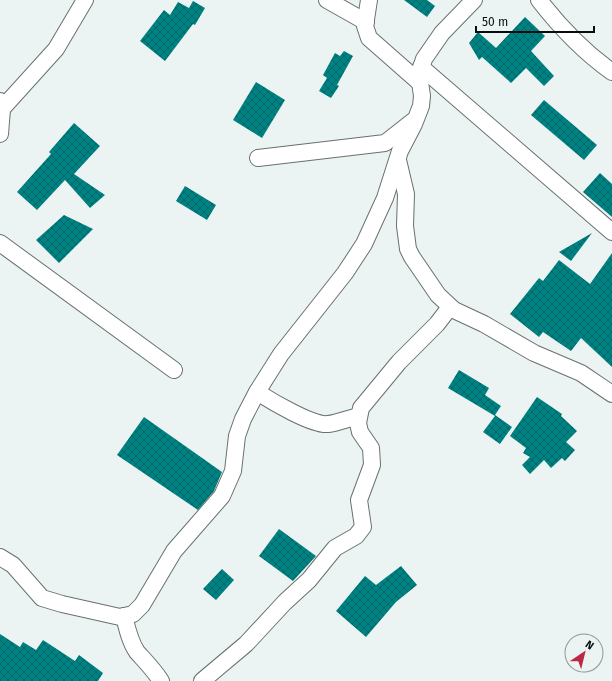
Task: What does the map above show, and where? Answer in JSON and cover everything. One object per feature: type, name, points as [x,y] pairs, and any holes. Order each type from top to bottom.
[{"type":"street","points":[[0,134],[1,106],[56,49],[85,0]]},
{"type":"street","points":[[327,0],[366,22]]},
{"type":"street","points":[[369,0],[366,29],[370,38],[420,75],[612,232]]},
{"type":"street","points":[[0,557],[13,565],[42,598],[62,604],[124,616],[133,614],[142,605],[174,551],[222,496],[233,471],[237,436],[244,419],[281,354],[345,272],[364,244],[385,198],[400,151],[416,119],[422,101],[420,75],[428,50],[442,32],[474,0]]},
{"type":"street","points":[[539,0],[556,22],[576,42],[612,72]]},
{"type":"street","points":[[258,158],[385,143],[416,119]]},
{"type":"street","points":[[398,160],[406,194],[405,226],[408,249],[426,280],[450,307],[534,353],[563,364],[585,375],[612,394]]},
{"type":"street","points":[[0,243],[174,370]]},
{"type":"street","points":[[202,681],[246,644],[285,602],[309,580],[335,548],[356,536],[361,531],[362,527],[359,500],[372,465],[371,448],[360,432],[359,416],[361,408],[384,379],[438,324],[450,307]]},
{"type":"street","points":[[258,392],[271,401],[318,423],[328,424],[359,416]]},
{"type":"street","points":[[124,616],[132,643],[161,681]]},
{"type":"building","points":[[404,0],[427,0],[435,6],[427,17]]},
{"type":"building","points":[[193,1],[205,8],[195,25],[193,24],[165,61],[140,41],[164,10],[170,15],[178,2],[189,8]]},
{"type":"building","points":[[525,17],[545,36],[531,51],[554,76],[544,86],[526,68],[511,83],[482,57],[479,60],[469,43],[478,32],[496,48]]},
{"type":"building","points":[[344,51],[353,56],[337,85],[339,86],[331,98],[319,91],[327,78],[323,75],[335,53],[340,56]]},
{"type":"building","points":[[256,82],[285,100],[262,138],[233,120]]},
{"type":"building","points":[[544,100],[597,145],[584,160],[531,115]]},
{"type":"building","points":[[74,123],[100,146],[74,174],[105,195],[90,208],[65,180],[37,210],[17,192],[51,154],[49,152]]},
{"type":"building","points":[[600,173],[612,184],[612,217],[583,192]]},
{"type":"building","points":[[185,186],[216,205],[207,220],[176,201]]},
{"type":"building","points":[[64,215],[93,229],[59,263],[36,240]]},
{"type":"building","points":[[592,233],[571,261],[559,252]]},
{"type":"building","points":[[612,253],[612,367],[581,338],[571,351],[543,332],[539,337],[510,314],[539,278],[543,281],[559,260],[590,284]]},
{"type":"building","points":[[459,370],[489,388],[485,395],[501,406],[495,415],[512,427],[500,444],[483,432],[495,416],[448,388]]},
{"type":"building","points":[[537,397],[562,414],[561,416],[577,431],[566,442],[575,450],[565,461],[562,458],[551,468],[544,460],[530,474],[522,465],[530,457],[523,453],[526,448],[510,436]]},
{"type":"building","points":[[144,417],[222,472],[214,491],[198,510],[117,455]]},
{"type":"building","points":[[279,529],[316,556],[293,581],[259,556]]},
{"type":"building","points":[[401,566],[417,585],[396,602],[366,637],[336,611],[365,576],[376,585]]},
{"type":"building","points":[[222,569],[234,580],[216,600],[203,589]]},
{"type":"building","points":[[0,634],[20,647],[23,642],[36,650],[43,640],[75,661],[79,655],[103,673],[98,681],[0,681]]}]
